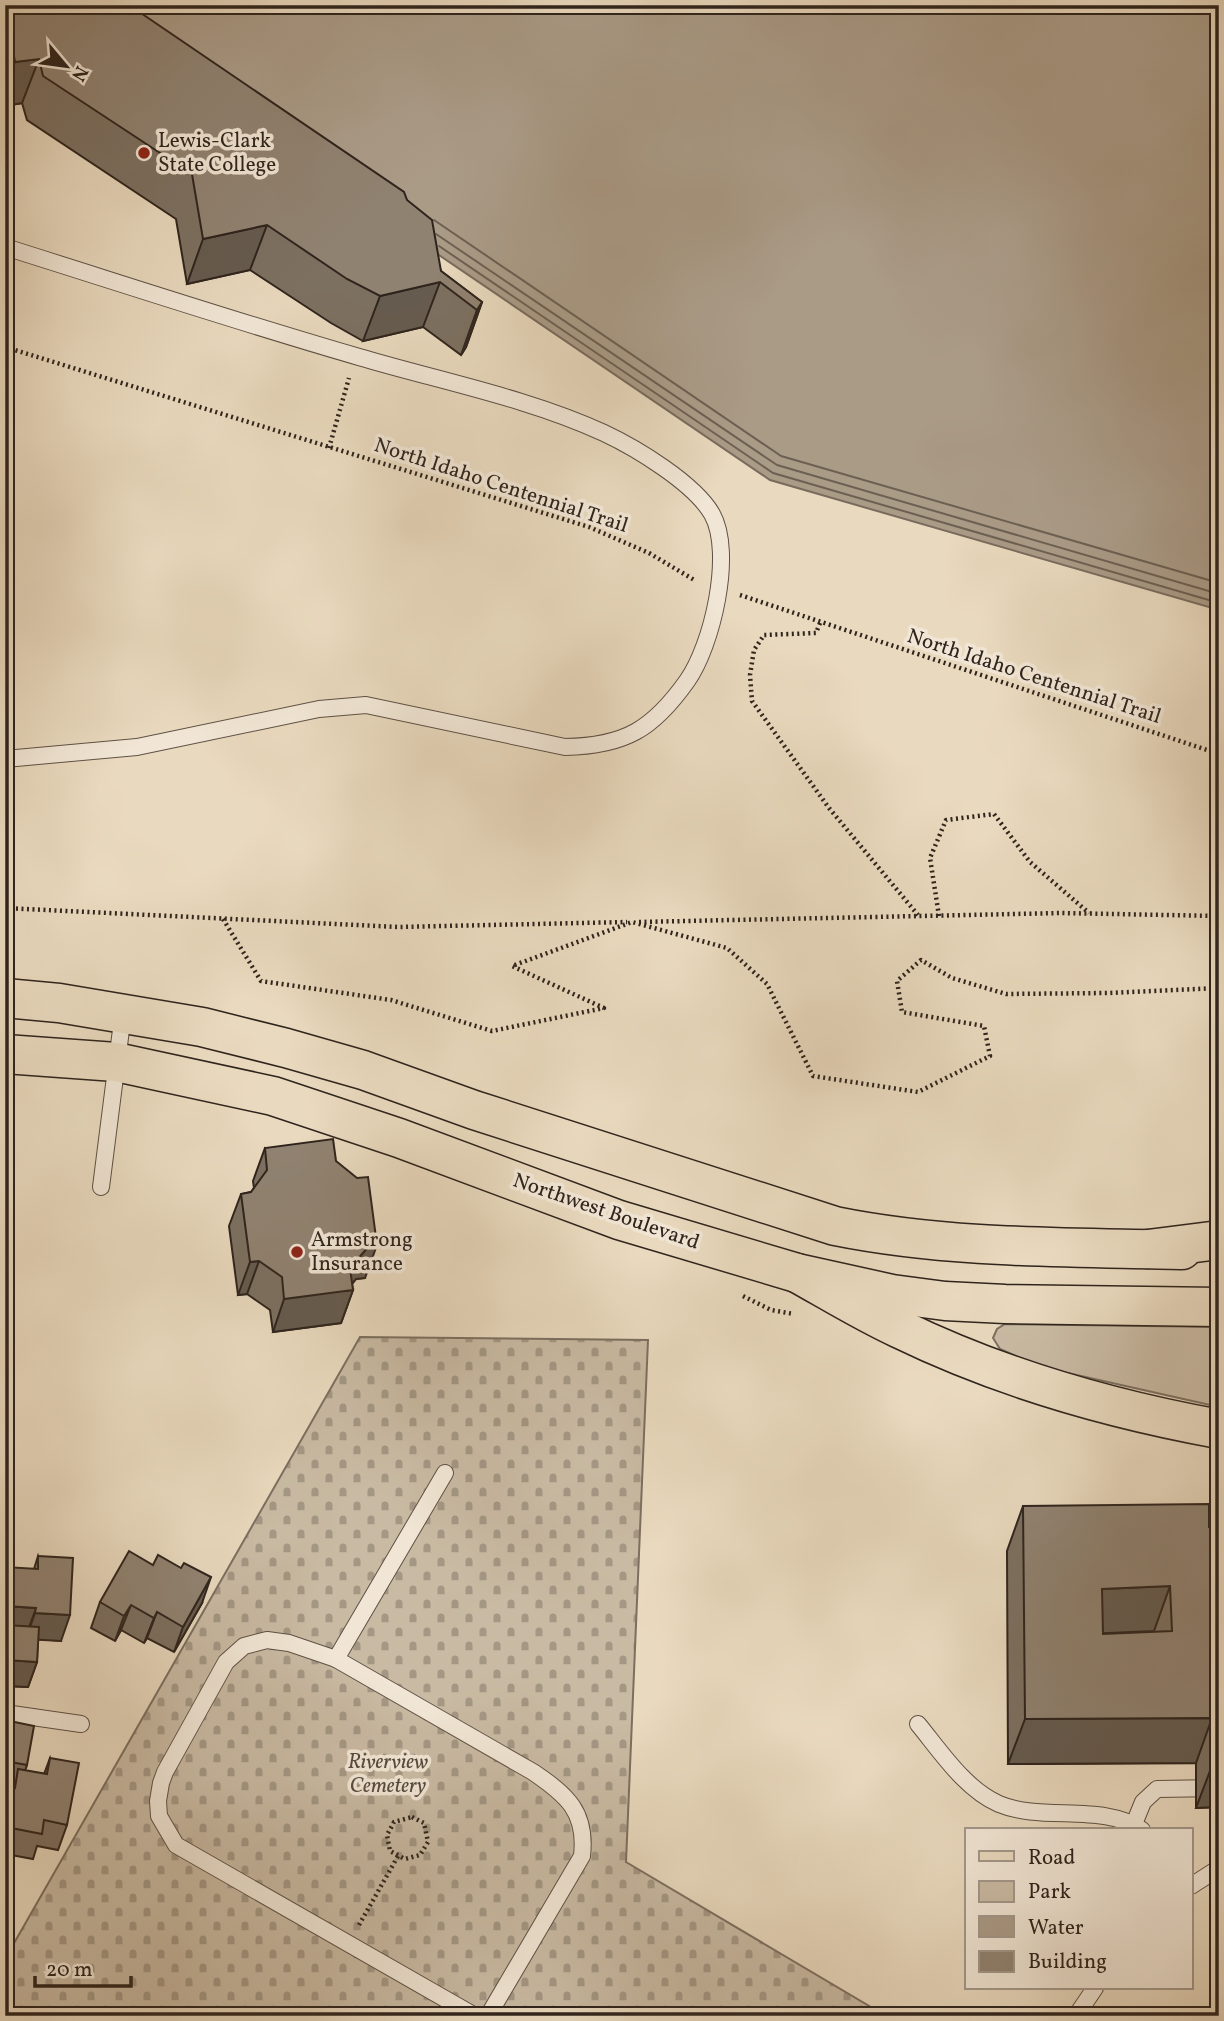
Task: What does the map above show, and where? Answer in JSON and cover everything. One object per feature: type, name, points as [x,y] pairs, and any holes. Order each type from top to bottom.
[{"type":"main road","points":[[5,998],[59,1003],[202,1027],[363,1070],[486,1114],[835,1226],[886,1236],[1043,1248],[1219,1250]]},
{"type":"main road","name":"Northwest Boulevard","points":[[5,1054],[116,1062],[273,1096],[399,1138],[619,1220],[797,1273],[892,1294],[945,1300],[1219,1307]]},
{"type":"main road","points":[[1148,1249],[1219,1240]]},
{"type":"main road","points":[[797,1273],[899,1329],[1040,1386],[1115,1408],[1219,1429]]},
{"type":"lane","points":[[5,247],[356,356],[559,414],[606,435],[680,481],[700,499],[713,516],[720,544],[715,617],[707,644],[693,673],[671,704],[650,724],[619,741],[593,747],[565,747],[366,705],[320,709],[138,747],[5,759]]},
{"type":"lane","points":[[100,1187],[123,1014]]},
{"type":"lane","points":[[336,1659],[445,1472]]},
{"type":"lane","points":[[475,2016],[176,1845],[159,1816],[158,1801],[165,1772],[226,1662],[244,1646],[267,1640],[278,1641],[336,1659],[533,1772],[572,1803],[580,1820],[584,1839],[582,1856],[488,2016]]},
{"type":"lane","points":[[5,1713],[81,1724]]},
{"type":"lane","points":[[918,1724],[952,1767],[974,1788],[999,1804],[1034,1812],[1102,1817],[1138,1827],[1143,1802],[1157,1789],[1219,1788]]},
{"type":"lane","points":[[1192,1885],[1219,1868]]},
{"type":"lane","points":[[1076,2016],[1094,1990]]},
{"type":"path","name":"North Idaho Centennial Trail","points":[[5,347],[589,527],[649,553],[699,583],[1219,754]]},
{"type":"path","points":[[329,448],[342,403]]},
{"type":"path","points":[[820,623],[816,633],[764,635],[754,650],[750,675],[752,701],[829,808],[918,916]]},
{"type":"path","points":[[939,916],[930,858],[946,820],[994,814],[1030,862],[1090,914]]},
{"type":"path","points":[[5,908],[398,927],[918,916],[1219,916]]},
{"type":"path","points":[[223,919],[261,981],[391,1000],[492,1031],[604,1008],[512,966],[632,922],[727,948],[767,984],[813,1076],[918,1092],[990,1056],[984,1026],[902,1012],[897,981],[922,960],[952,978],[1006,994],[1219,988]]},
{"type":"path","points":[[412,1817],[424,1823],[428,1842],[420,1855],[405,1859],[398,1856],[390,1851],[387,1835],[394,1822],[412,1817]]},
{"type":"path","points":[[349,1944],[398,1856]]},
{"type":"green space","points":[[1005,1324],[1219,1327],[1219,1407],[1041,1367],[1000,1349],[993,1338],[997,1329]]},
{"type":"green space","name":"Riverview Cemetery","points":[[360,1337],[648,1340],[626,1862],[886,2016],[5,2016],[5,1959]]},
{"type":"water","points":[[71,5],[1219,5],[1219,610],[770,480]]},
{"type":"building","points":[[5,5],[129,5],[404,192],[407,200],[432,220],[441,271],[482,302],[477,310],[440,282],[380,296],[347,279],[267,225],[203,239],[192,174],[43,76],[39,59],[15,62],[10,33],[5,32]]},
{"type":"building","name":"Armstrong Insurance","points":[[333,1139],[336,1161],[357,1178],[368,1177],[377,1245],[368,1247],[350,1268],[353,1290],[284,1299],[282,1277],[259,1261],[250,1262],[241,1194],[251,1192],[267,1170],[265,1148]]},
{"type":"building","points":[[1209,1504],[1209,1527],[1219,1527],[1219,1763],[1213,1763],[1212,1718],[1025,1719],[1023,1506]],"holes":[[[1170,1586],[1172,1631],[1103,1634],[1102,1589]]]},
{"type":"building","points":[[129,1551],[153,1565],[158,1555],[181,1568],[184,1563],[211,1577],[183,1627],[157,1612],[154,1618],[131,1605],[124,1616],[100,1602]]},
{"type":"building","points":[[38,1556],[73,1558],[70,1615],[35,1613],[36,1608],[5,1606],[5,1567],[38,1569]]},
{"type":"building","points":[[5,1625],[39,1627],[37,1662],[6,1660],[5,1664]]},
{"type":"building","points":[[5,1720],[34,1726],[27,1765],[5,1761]]},
{"type":"building","points":[[50,1758],[79,1763],[67,1825],[44,1820],[42,1834],[11,1828],[5,1854],[5,1786],[15,1788],[18,1769],[47,1774]]},
{"type":"place","name":"Lewis-Clark State College","points":[[144,153]]},
{"type":"place","name":"Armstrong Insurance","points":[[297,1252]]}]
